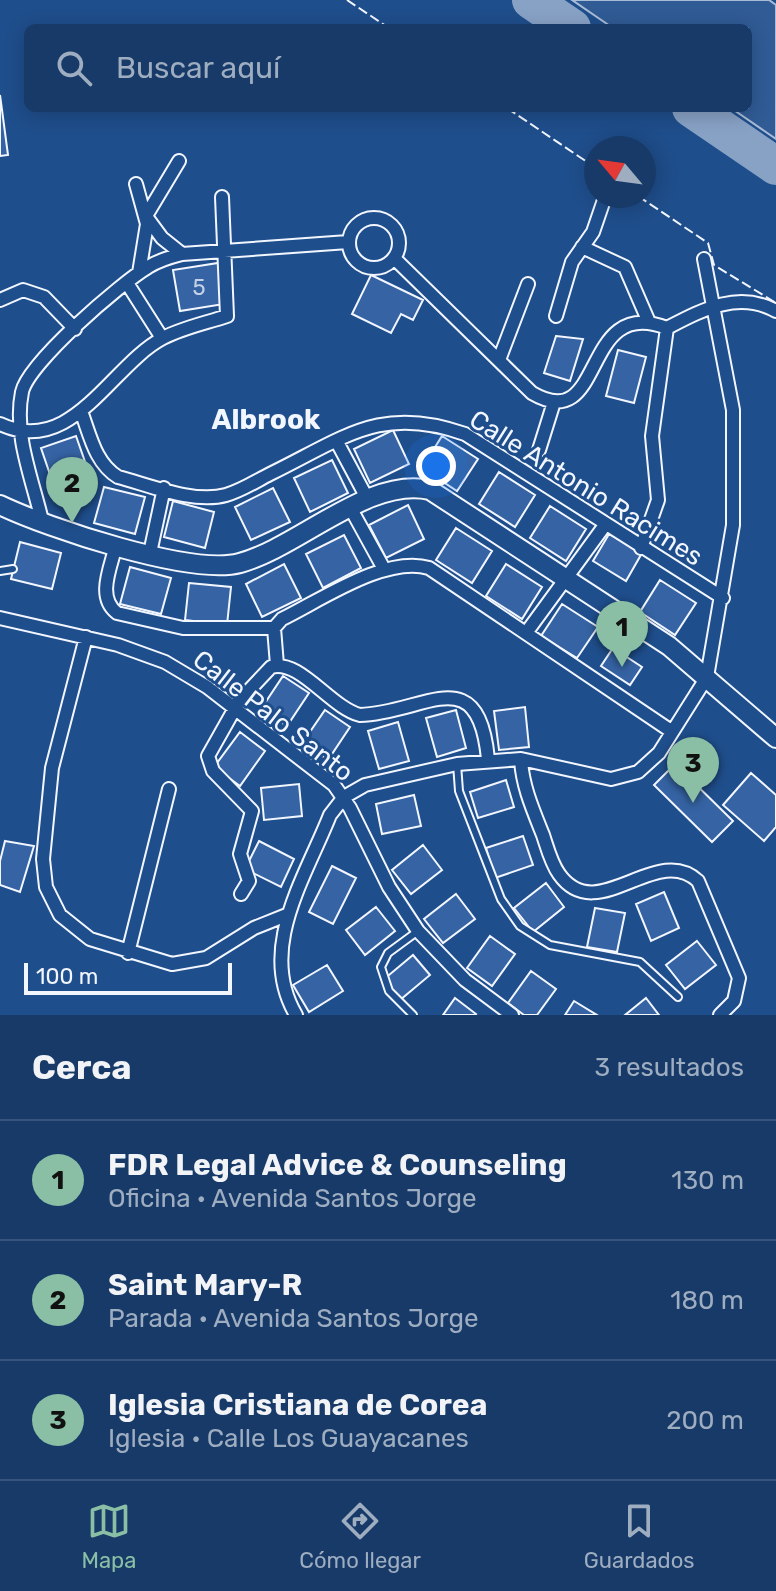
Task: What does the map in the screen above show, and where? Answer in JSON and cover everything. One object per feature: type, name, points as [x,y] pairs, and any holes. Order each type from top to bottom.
[{"type":"main road","points":[[0,505],[43,525],[116,545],[203,565],[237,564],[401,487],[430,490],[669,646],[776,738]]},
{"type":"street","points":[[146,216],[179,161]]},
{"type":"street","points":[[136,184],[146,216],[146,243],[139,273]]},
{"type":"street","points":[[0,424],[20,433],[61,423],[81,411],[162,338],[227,316],[222,197]]},
{"type":"street","points":[[556,316],[572,262],[593,232],[601,208]]},
{"type":"street","points":[[146,216],[162,238],[182,254]]},
{"type":"street","points":[[369,217],[386,220],[398,233],[399,242],[394,258],[381,267],[365,267],[353,258],[348,242],[354,226],[369,217]]},
{"type":"street","points":[[43,525],[20,433],[22,390],[34,369],[75,329],[139,273],[182,254],[348,242]]},
{"type":"street","points":[[582,247],[625,267],[648,320],[667,328],[714,305],[737,300],[776,311]]},
{"type":"street","points":[[394,258],[532,393],[554,402],[571,397],[585,385],[600,350],[610,336],[648,320]]},
{"type":"street","points":[[296,1015],[280,974],[280,943],[330,815],[344,797],[365,785],[488,759],[521,759],[602,777],[622,778],[651,764],[707,677],[723,598],[733,525],[736,451],[730,379],[704,259]]},
{"type":"street","points":[[127,283],[162,338]]},
{"type":"street","points":[[499,360],[528,284]]},
{"type":"street","points":[[0,300],[23,290],[44,297],[75,329]]},
{"type":"street","points":[[641,548],[658,500],[652,436],[667,328]]},
{"type":"street","points":[[539,450],[554,402]]},
{"type":"street","name":"Calle Antonio Racimes","points":[[81,411],[99,460],[107,470],[118,477],[206,497],[227,495],[383,423],[433,423],[465,434],[723,598]]},
{"type":"street","points":[[337,442],[384,569]]},
{"type":"street","points":[[150,553],[164,488]]},
{"type":"street","points":[[526,633],[605,525]]},
{"type":"street","points":[[116,545],[106,596],[109,606],[117,613],[183,628],[274,628]]},
{"type":"street","points":[[277,665],[274,628],[282,619],[384,569],[410,564],[429,568],[671,731]]},
{"type":"street","name":"Calle Palo Santo","points":[[0,618],[86,637],[165,662],[234,708],[334,785],[344,797],[382,875],[418,931],[465,980],[512,1015]]},
{"type":"street","points":[[86,637],[52,768],[44,878],[54,905],[71,927],[90,939],[172,964],[195,962],[254,928],[289,914]]},
{"type":"street","points":[[241,894],[249,881],[240,854],[252,822],[252,811],[213,771],[208,756],[234,708],[266,670],[277,665],[290,667],[347,710],[360,715],[448,699],[465,701],[476,709],[485,726],[488,759]]},
{"type":"street","points":[[521,759],[524,785],[553,861],[570,885],[586,892],[601,892],[669,868],[685,871],[698,881],[738,969],[739,986],[734,1002],[720,1015]]},
{"type":"street","points":[[128,953],[169,789]]},
{"type":"street","points":[[734,1002],[739,1015]]},
{"type":"lane","points":[[0,571],[13,569]]},
{"type":"lane","points":[[457,764],[459,791],[501,899],[520,926],[550,945],[640,962],[678,997]]},
{"type":"lane","points":[[413,1015],[389,991],[381,967],[388,953],[418,931]]},
{"type":"shaded area","points":[[572,0],[769,0],[776,5],[776,139],[737,112],[752,112],[752,24],[607,24]]},
{"type":"building","points":[[0,95],[8,155],[0,156]]},
{"type":"building","points":[[218,263],[224,304],[180,311],[173,270]]},
{"type":"building","points":[[371,275],[423,300],[413,320],[401,314],[391,333],[352,314]]},
{"type":"building","points":[[556,336],[583,339],[570,381],[544,373]]},
{"type":"building","points":[[618,350],[646,357],[634,403],[606,396]]},
{"type":"building","points":[[393,430],[409,464],[370,483],[354,449]]},
{"type":"building","points":[[76,436],[90,476],[55,489],[41,448]]},
{"type":"building","points":[[442,436],[478,459],[457,491],[422,468]]},
{"type":"building","points":[[332,460],[348,493],[310,512],[294,478]]},
{"type":"building","points":[[499,472],[535,495],[515,527],[479,504]]},
{"type":"building","points":[[104,487],[145,497],[135,534],[94,523]]},
{"type":"building","points":[[273,488],[290,522],[251,540],[235,507]]},
{"type":"building","points":[[173,501],[214,512],[205,548],[164,537]]},
{"type":"building","points":[[408,505],[424,539],[386,558],[369,525]]},
{"type":"building","points":[[550,506],[586,529],[566,561],[530,538]]},
{"type":"building","points":[[456,528],[492,551],[472,583],[436,560]]},
{"type":"building","points":[[609,534],[642,553],[626,581],[593,561]]},
{"type":"building","points":[[344,535],[361,568],[323,588],[306,554]]},
{"type":"building","points":[[20,542],[61,553],[52,589],[11,579]]},
{"type":"building","points":[[284,564],[301,598],[262,617],[246,584]]},
{"type":"building","points":[[506,564],[542,587],[522,619],[486,596]]},
{"type":"building","points":[[130,567],[171,578],[161,614],[120,604]]},
{"type":"building","points":[[660,580],[696,603],[675,635],[640,612]]},
{"type":"building","points":[[189,583],[231,587],[227,625],[185,620]]},
{"type":"building","points":[[562,604],[598,627],[577,658],[541,636]]},
{"type":"building","points":[[613,648],[642,667],[630,685],[601,666]]},
{"type":"building","points":[[283,676],[309,693],[287,726],[261,709]]},
{"type":"building","points":[[525,707],[529,747],[499,750],[494,711]]},
{"type":"building","points":[[325,710],[350,727],[328,760],[303,742]]},
{"type":"building","points":[[456,710],[466,748],[437,757],[426,718]]},
{"type":"building","points":[[398,722],[409,761],[379,769],[368,731]]},
{"type":"building","points":[[240,732],[265,751],[240,786],[214,767]]},
{"type":"building","points":[[675,764],[733,821],[712,842],[654,785]]},
{"type":"building","points":[[751,773],[776,795],[776,827],[764,841],[723,805]]},
{"type":"building","points":[[506,780],[514,807],[478,818],[470,792]]},
{"type":"building","points":[[299,784],[302,816],[264,820],[261,788]]},
{"type":"building","points":[[414,795],[421,826],[382,834],[376,804]]},
{"type":"building","points":[[523,836],[533,865],[495,878],[486,848]]},
{"type":"building","points":[[5,841],[34,846],[20,892],[0,885],[0,861]]},
{"type":"building","points":[[259,841],[294,859],[281,887],[245,869]]},
{"type":"building","points":[[423,845],[442,870],[411,894],[392,870]]},
{"type":"building","points":[[332,866],[356,878],[333,924],[309,912]]},
{"type":"building","points":[[546,883],[564,907],[533,932],[514,908]]},
{"type":"building","points":[[664,892],[679,928],[651,941],[636,904]]},
{"type":"building","points":[[456,894],[475,919],[443,943],[424,919]]},
{"type":"building","points":[[376,907],[395,931],[365,955],[346,930]]},
{"type":"building","points":[[595,908],[625,913],[617,952],[587,947]]},
{"type":"building","points":[[490,936],[515,954],[492,986],[467,968]]},
{"type":"building","points":[[697,941],[716,965],[685,989],[666,965]]},
{"type":"building","points":[[413,955],[430,975],[400,1000],[383,980]]},
{"type":"building","points":[[327,965],[343,991],[309,1012],[293,985]]},
{"type":"building","points":[[531,971],[556,989],[537,1015],[524,1015],[508,1003]]},
{"type":"building","points":[[455,998],[476,1014],[443,1015]]},
{"type":"building","points":[[646,998],[659,1015],[625,1015]]},
{"type":"building","points":[[574,1001],[597,1015],[565,1015]]},
{"type":"taxiway","points":[[531,0],[566,24]]},
{"type":"taxiway","points":[[697,112],[776,166]]},
{"type":"fence","points":[[347,0],[383,24]]},
{"type":"fence","points":[[513,112],[584,160]]},
{"type":"fence","points":[[656,208],[708,243],[714,265],[776,303]]},
{"type":"place","name":"Saint Mary-R","points":[[72,523]]},
{"type":"place","name":"FDR Legal Advice & Counseling","points":[[622,667]]},
{"type":"place","name":"Iglesia Cristiana de Corea","points":[[693,803]]},
{"type":"district","name":"Albrook","points":[[266,419]]}]
